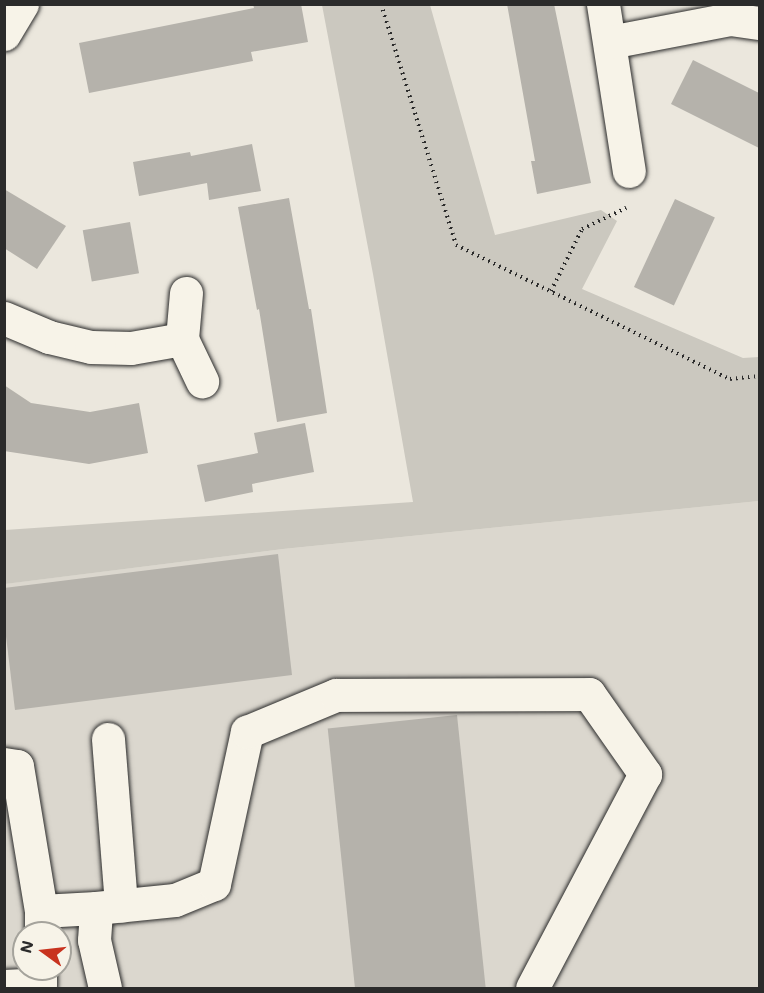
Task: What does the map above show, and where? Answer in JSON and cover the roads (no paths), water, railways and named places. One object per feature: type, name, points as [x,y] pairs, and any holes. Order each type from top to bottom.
[{"type":"street","points":[[4,34],[22,4]]},
{"type":"street","points":[[603,4],[629,171]]},
{"type":"street","points":[[610,42],[730,19],[759,23]]},
{"type":"street","points":[[186,293],[182,339],[202,381]]},
{"type":"street","points":[[4,318],[49,337],[91,347],[131,348],[182,339]]},
{"type":"street","points":[[45,921],[108,906],[175,900],[214,884],[247,732],[336,695],[589,694],[645,774],[532,988]]},
{"type":"street","points":[[105,988],[94,940],[108,906],[108,740]]},
{"type":"street","points":[[4,764],[17,766],[41,921]]},
{"type":"street","points":[[4,986],[40,984],[40,981]]}]
